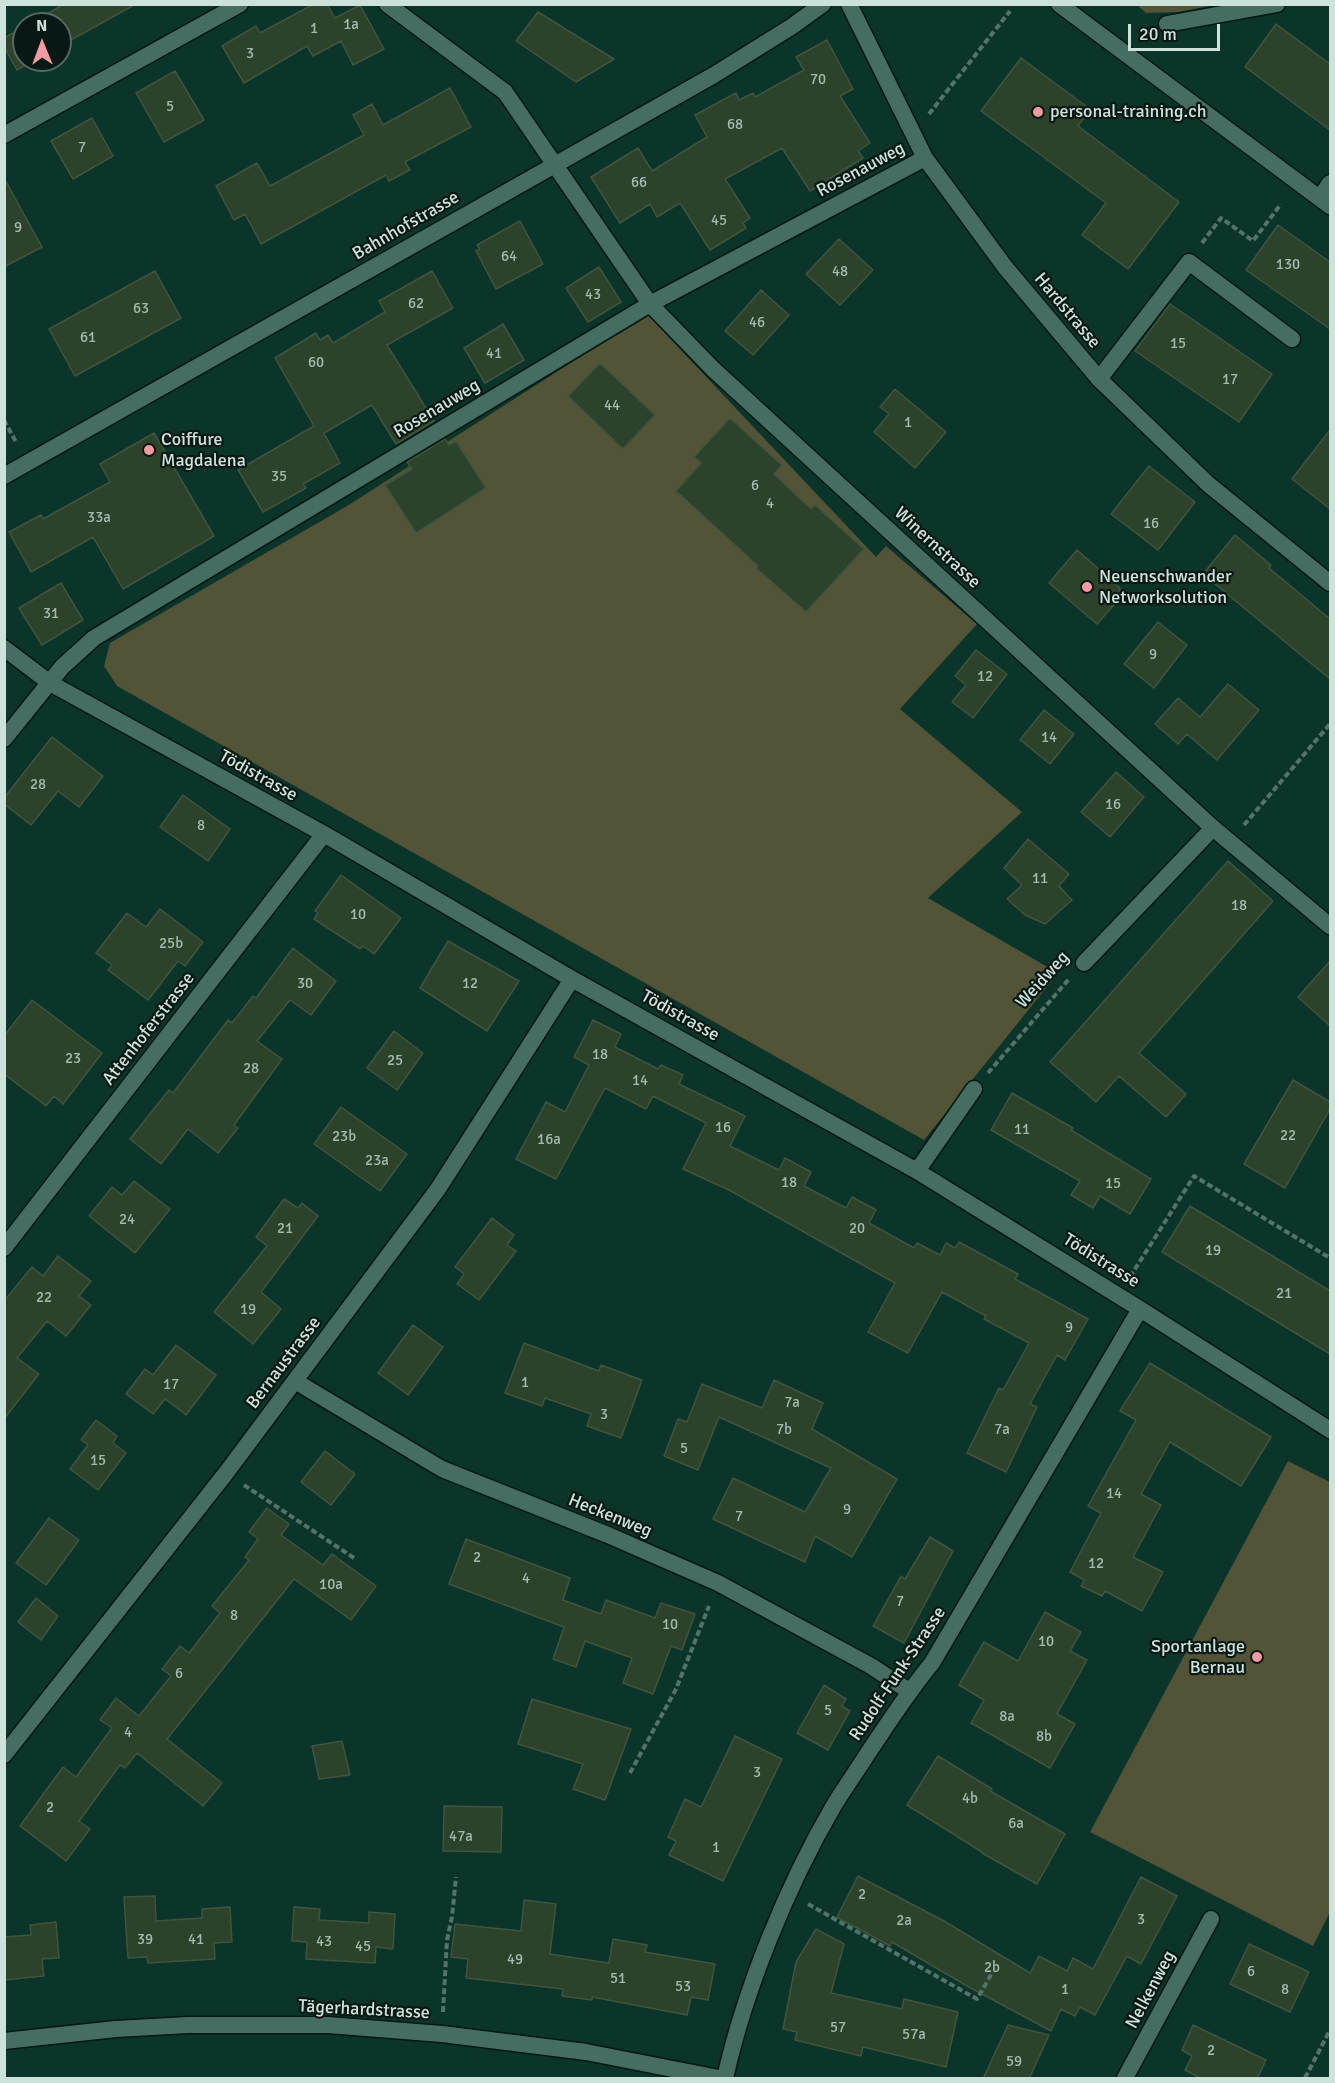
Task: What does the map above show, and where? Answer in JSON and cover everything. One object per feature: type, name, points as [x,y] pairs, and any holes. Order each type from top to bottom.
[{"type":"street","points":[[4,135],[240,4]]},
{"type":"street","name":"Winernstrasse","points":[[387,4],[505,92],[650,304],[713,369],[1213,828],[1330,926]]},
{"type":"street","name":"Bahnhofstrasse","points":[[4,476],[714,75],[791,27],[823,4]]},
{"type":"street","name":"Hardstrasse","points":[[849,4],[925,158],[1005,267],[1099,379],[1208,484],[1330,583]]},
{"type":"street","points":[[1059,4],[1325,202],[1330,183]]},
{"type":"street","points":[[1167,24],[1277,4]]},
{"type":"street","name":"Rosenauweg","points":[[4,739],[62,667],[94,638],[650,304],[925,158]]},
{"type":"street","points":[[1099,379],[1189,262],[1292,339]]},
{"type":"street","name":"Tödistrasse","points":[[4,648],[50,683],[324,834],[572,979],[917,1170],[1330,1430]]},
{"type":"street","name":"Weidweg","points":[[1084,963],[1213,828]]},
{"type":"street","name":"Attenhoferstrasse","points":[[4,1248],[324,834]]},
{"type":"street","name":"Bernaustrasse","points":[[4,1755],[226,1473],[438,1189],[572,979]]},
{"type":"street","points":[[917,1170],[974,1089]]},
{"type":"street","name":"Rudolf-Funk-Strasse","points":[[725,2079],[729,2059],[754,1981],[788,1896],[834,1806],[909,1691],[932,1663],[1140,1309]]},
{"type":"street","name":"Heckenweg","points":[[295,1381],[442,1468],[608,1535],[718,1583],[871,1666],[909,1691]]},
{"type":"street","name":"Nelkenweg","points":[[1125,2079],[1211,1919]]},
{"type":"street","name":"Tägerhardstrasse","points":[[4,2042],[116,2029],[188,2025],[328,2025],[442,2034],[586,2052],[719,2079]]},
{"type":"path","points":[[925,119],[1010,10]]},
{"type":"path","points":[[1208,236],[1221,218],[1253,241],[1281,204]]},
{"type":"path","points":[[4,420],[16,442]]},
{"type":"path","points":[[1229,842],[1330,724]]},
{"type":"path","name":"Weidweg","points":[[974,1089],[1084,963]]},
{"type":"path","points":[[1129,1278],[1194,1176],[1330,1258]]},
{"type":"path","points":[[226,1473],[354,1558]]},
{"type":"path","points":[[630,1773],[676,1689],[718,1583]]},
{"type":"path","points":[[442,2034],[447,1940],[456,1877]]},
{"type":"path","points":[[788,1896],[802,1901],[977,1999],[992,1973]]},
{"type":"path","points":[[1305,2079],[1330,2030]]},
{"type":"green space","points":[[1137,5],[1214,5],[1179,12],[1146,13]]},
{"type":"green space","points":[[647,314],[876,557],[886,546],[977,624],[900,709],[1022,812],[928,898],[1058,973],[924,1140],[117,686],[104,666],[110,643],[347,506]]},
{"type":"green space","name":"Sportanlage Bernau","points":[[1288,1461],[1330,1482],[1330,1912],[1313,1946],[1090,1832]]},
{"type":"building","points":[[64,4],[136,4],[72,39],[72,12],[50,12]]},
{"type":"building","points":[[314,4],[327,4],[335,18],[360,5],[384,49],[353,65],[341,41],[313,56],[307,46],[244,83],[222,46],[256,26],[260,33]]},
{"type":"building","points":[[538,12],[614,59],[576,82],[516,41]]},
{"type":"building","points":[[1276,24],[1330,64],[1330,130],[1245,67]]},
{"type":"building","points":[[12,34],[12,61],[4,47],[4,38]]},
{"type":"building","points":[[827,40],[853,89],[840,96],[870,143],[858,151],[863,158],[810,191],[782,148],[725,179],[750,218],[743,223],[746,228],[710,250],[680,203],[657,217],[650,204],[620,223],[591,177],[638,148],[652,171],[707,137],[695,115],[736,93],[739,100],[753,93],[755,97],[804,70],[796,57]]},
{"type":"building","points":[[1021,58],[1090,109],[1078,126],[1179,202],[1128,269],[1082,235],[1106,203],[981,111]]},
{"type":"building","points":[[175,71],[204,120],[164,142],[136,93]]},
{"type":"building","points":[[450,88],[471,127],[405,162],[410,170],[389,181],[386,175],[261,244],[245,214],[234,220],[216,186],[257,163],[270,186],[364,135],[353,115],[372,104],[383,125]]},
{"type":"building","points":[[92,118],[113,156],[73,179],[51,141]]},
{"type":"building","points":[[4,178],[42,247],[4,267]]},
{"type":"building","points":[[520,221],[543,264],[496,289],[476,251],[480,249],[477,245]]},
{"type":"building","points":[[1278,225],[1330,262],[1330,329],[1246,270]]},
{"type":"building","points":[[839,239],[873,270],[840,305],[806,274]]},
{"type":"building","points":[[599,267],[621,302],[588,322],[566,288]]},
{"type":"building","points":[[155,271],[181,318],[75,376],[49,329]]},
{"type":"building","points":[[432,271],[453,308],[387,345],[434,421],[396,444],[372,405],[324,433],[340,463],[303,484],[306,488],[263,512],[238,470],[314,426],[275,358],[316,333],[320,340],[328,335],[333,343],[385,312],[379,301]]},
{"type":"building","points":[[761,290],[789,315],[753,355],[725,331]]},
{"type":"building","points":[[1170,304],[1272,374],[1239,422],[1135,351]]},
{"type":"building","points":[[503,324],[524,360],[485,383],[464,348]]},
{"type":"building","points":[[600,363],[655,415],[623,449],[568,396]]},
{"type":"building","points":[[895,389],[946,432],[915,468],[874,432],[889,414],[880,407]]},
{"type":"building","points":[[730,418],[782,465],[774,474],[811,509],[815,505],[864,549],[806,612],[756,568],[758,566],[676,491],[701,463],[694,457]]},
{"type":"building","points":[[1330,430],[1330,509],[1292,479]]},
{"type":"building","points":[[154,433],[214,536],[123,589],[93,537],[31,572],[9,532],[41,515],[43,519],[110,482],[100,464]]},
{"type":"building","points":[[445,439],[449,445],[456,441],[486,488],[416,533],[385,485],[412,469],[407,462]]},
{"type":"building","points":[[1149,466],[1195,502],[1158,550],[1111,514]]},
{"type":"building","points":[[1235,535],[1271,565],[1269,568],[1330,619],[1330,679],[1203,574]]},
{"type":"building","name":"Neuenschwander Networksolution","points":[[1077,550],[1120,588],[1120,598],[1097,624],[1049,583]]},
{"type":"building","points":[[61,583],[83,620],[42,645],[19,608]]},
{"type":"building","points":[[1158,622],[1187,645],[1154,688],[1124,664]]},
{"type":"building","points":[[976,650],[1007,674],[973,718],[952,702],[966,685],[955,676]]},
{"type":"building","points":[[1228,684],[1259,710],[1217,760],[1187,734],[1178,744],[1155,724],[1178,698],[1200,717]]},
{"type":"building","points":[[1044,710],[1074,734],[1050,764],[1020,740]]},
{"type":"building","points":[[52,737],[103,776],[79,807],[58,791],[31,825],[4,804],[4,798]]},
{"type":"building","points":[[1116,772],[1144,797],[1110,837],[1081,812]]},
{"type":"building","points":[[183,795],[230,829],[208,861],[160,827]]},
{"type":"building","points":[[1028,839],[1069,874],[1059,886],[1072,900],[1045,924],[1025,915],[1007,899],[1022,885],[1004,868]]},
{"type":"building","points":[[1228,861],[1273,901],[1139,1053],[1186,1094],[1166,1117],[1119,1076],[1096,1102],[1050,1062]]},
{"type":"building","points":[[341,875],[401,918],[374,954],[363,946],[360,949],[314,919],[318,913],[315,911]]},
{"type":"building","points":[[160,909],[203,942],[185,966],[178,961],[148,1000],[108,970],[112,965],[96,953],[127,913],[146,927]]},
{"type":"building","points":[[448,941],[519,981],[487,1031],[420,988]]},
{"type":"building","points":[[293,948],[336,981],[311,1015],[290,1000],[257,1041],[282,1059],[234,1125],[238,1128],[218,1153],[188,1129],[161,1164],[130,1139],[169,1090],[173,1093],[228,1020],[232,1023],[253,996],[256,998]]},
{"type":"building","points":[[1330,961],[1330,1026],[1298,997]]},
{"type":"building","points":[[32,1000],[102,1053],[63,1104],[54,1096],[46,1106],[4,1074],[4,1036]]},
{"type":"building","points":[[593,1020],[621,1034],[615,1047],[658,1069],[661,1065],[683,1075],[679,1084],[745,1116],[730,1146],[779,1170],[785,1158],[811,1172],[804,1186],[846,1208],[852,1197],[876,1210],[869,1223],[914,1248],[917,1243],[940,1255],[946,1243],[955,1248],[959,1242],[1018,1274],[1015,1279],[1088,1319],[1065,1360],[1057,1355],[1030,1404],[1037,1407],[1006,1472],[967,1453],[999,1388],[1003,1390],[1029,1343],[984,1319],[986,1316],[942,1292],[908,1353],[868,1332],[895,1283],[729,1190],[683,1169],[706,1123],[653,1096],[646,1109],[605,1088],[556,1179],[516,1159],[546,1102],[565,1112],[589,1065],[574,1057]]},
{"type":"building","points":[[394,1031],[423,1053],[397,1090],[367,1068]]},
{"type":"building","points":[[1293,1080],[1330,1102],[1330,1109],[1285,1188],[1244,1164]]},
{"type":"building","points":[[1012,1093],[1073,1128],[1071,1130],[1151,1179],[1130,1214],[1100,1196],[1093,1208],[1071,1195],[1080,1181],[991,1130]]},
{"type":"building","points":[[341,1107],[407,1154],[380,1191],[314,1144]]},
{"type":"building","points":[[134,1181],[170,1209],[135,1253],[89,1216],[112,1187],[122,1195]]},
{"type":"building","points":[[284,1199],[298,1208],[302,1203],[318,1216],[261,1292],[281,1309],[253,1344],[214,1312],[267,1246],[256,1237]]},
{"type":"building","points":[[1190,1206],[1330,1291],[1330,1354],[1162,1252]]},
{"type":"building","points":[[492,1218],[514,1235],[507,1245],[516,1251],[479,1300],[457,1284],[464,1274],[455,1267]]},
{"type":"building","points":[[58,1256],[91,1281],[79,1296],[91,1305],[66,1336],[47,1321],[17,1358],[39,1374],[4,1419],[4,1301],[32,1267],[43,1276]]},
{"type":"building","points":[[413,1325],[443,1347],[408,1395],[378,1373]]},
{"type":"building","points":[[524,1343],[599,1371],[601,1365],[642,1380],[621,1438],[587,1426],[591,1414],[545,1398],[542,1406],[505,1393]]},
{"type":"building","points":[[176,1345],[216,1375],[186,1415],[165,1399],[153,1414],[126,1394],[145,1369],[153,1375]]},
{"type":"building","points":[[1150,1363],[1271,1437],[1241,1486],[1170,1442],[1141,1494],[1161,1505],[1133,1557],[1163,1572],[1142,1611],[1105,1591],[1102,1596],[1081,1586],[1084,1580],[1070,1572],[1101,1513],[1088,1506],[1136,1420],[1120,1411]]},
{"type":"building","points":[[774,1380],[823,1403],[812,1429],[897,1479],[852,1557],[815,1536],[805,1562],[713,1519],[733,1478],[805,1512],[831,1468],[719,1417],[698,1470],[664,1456],[678,1419],[687,1422],[702,1384],[762,1408]]},
{"type":"building","points":[[96,1420],[117,1436],[113,1443],[126,1453],[98,1490],[70,1469],[88,1445],[81,1440]]},
{"type":"building","points":[[325,1451],[355,1474],[331,1505],[301,1482]]},
{"type":"building","points":[[267,1508],[289,1524],[281,1535],[323,1565],[332,1554],[376,1586],[351,1620],[294,1579],[167,1739],[222,1783],[203,1806],[137,1753],[125,1768],[120,1765],[79,1821],[90,1829],[66,1861],[20,1826],[63,1767],[76,1777],[112,1728],[100,1720],[116,1698],[139,1716],[171,1676],[162,1669],[180,1646],[189,1653],[220,1613],[212,1606],[249,1560],[245,1557],[258,1539],[249,1532]]},
{"type":"building","points":[[49,1518],[79,1540],[46,1585],[16,1563]]},
{"type":"building","points":[[930,1537],[953,1551],[904,1643],[873,1626],[901,1576],[905,1579]]},
{"type":"building","points":[[466,1539],[570,1578],[563,1600],[601,1614],[606,1600],[655,1618],[661,1603],[695,1614],[682,1650],[671,1646],[653,1694],[623,1683],[632,1658],[585,1641],[576,1667],[553,1659],[564,1627],[449,1584]]},
{"type":"building","points":[[36,1598],[58,1616],[41,1640],[18,1622]]},
{"type":"building","points":[[1045,1612],[1081,1632],[1070,1651],[1087,1660],[1057,1714],[1075,1724],[1050,1768],[971,1723],[984,1700],[959,1685],[984,1642],[1018,1661]]},
{"type":"building","points":[[824,1685],[846,1699],[842,1706],[850,1711],[828,1750],[797,1733]]},
{"type":"building","points":[[532,1699],[631,1729],[605,1800],[573,1789],[583,1764],[518,1744]]},
{"type":"building","points":[[735,1736],[782,1759],[723,1881],[669,1855],[676,1841],[668,1837],[685,1799],[701,1807]]},
{"type":"building","points":[[342,1741],[350,1775],[319,1779],[312,1746]]},
{"type":"building","points":[[938,1756],[992,1789],[990,1791],[1065,1834],[1037,1884],[982,1853],[907,1805]]},
{"type":"building","points":[[444,1806],[502,1807],[501,1852],[443,1851]]},
{"type":"building","points":[[858,1876],[944,1921],[1030,1973],[1039,1956],[1067,1971],[1073,1958],[1093,1969],[1141,1877],[1177,1896],[1141,1964],[1127,1956],[1095,2015],[1080,2007],[1075,2016],[1061,2009],[1051,2031],[892,1942],[890,1946],[837,1917]]},
{"type":"building","points":[[155,1896],[156,1921],[202,1918],[202,1909],[230,1907],[232,1942],[214,1943],[215,1959],[148,1963],[147,1957],[128,1958],[124,1897]]},
{"type":"building","points":[[524,1900],[556,1904],[550,1954],[609,1963],[613,1939],[647,1945],[645,1952],[715,1964],[708,2000],[691,1997],[687,2015],[592,1997],[592,2000],[562,1996],[563,1989],[466,1978],[468,1959],[451,1957],[455,1924],[521,1931]]},
{"type":"building","points":[[294,1907],[320,1909],[319,1920],[369,1923],[369,1912],[395,1914],[393,1949],[376,1947],[375,1963],[306,1959],[307,1942],[292,1941]]},
{"type":"building","points":[[56,1922],[59,1958],[42,1959],[44,1976],[4,1980],[4,1937],[31,1935],[30,1925]]},
{"type":"building","points":[[816,1929],[844,1944],[831,1993],[902,2009],[904,1999],[958,2012],[946,2067],[863,2047],[861,2056],[795,2040],[797,2032],[783,2029],[796,1962]]},
{"type":"building","points":[[1249,1944],[1309,1972],[1290,2012],[1230,1984]]},
{"type":"building","points":[[1008,2025],[1049,2035],[1029,2079],[983,2079]]},
{"type":"building","points":[[1193,2025],[1266,2060],[1257,2079],[1202,2079],[1185,2070],[1192,2056],[1182,2050]]},
{"type":"place","name":"personal-training.ch","points":[[1038,112]]},
{"type":"place","name":"Coiffure Magdalena","points":[[149,450]]},
{"type":"place","name":"Neuenschwander Networksolution","points":[[1087,587]]},
{"type":"place","name":"Sportanlage Bernau","points":[[1257,1657]]}]
